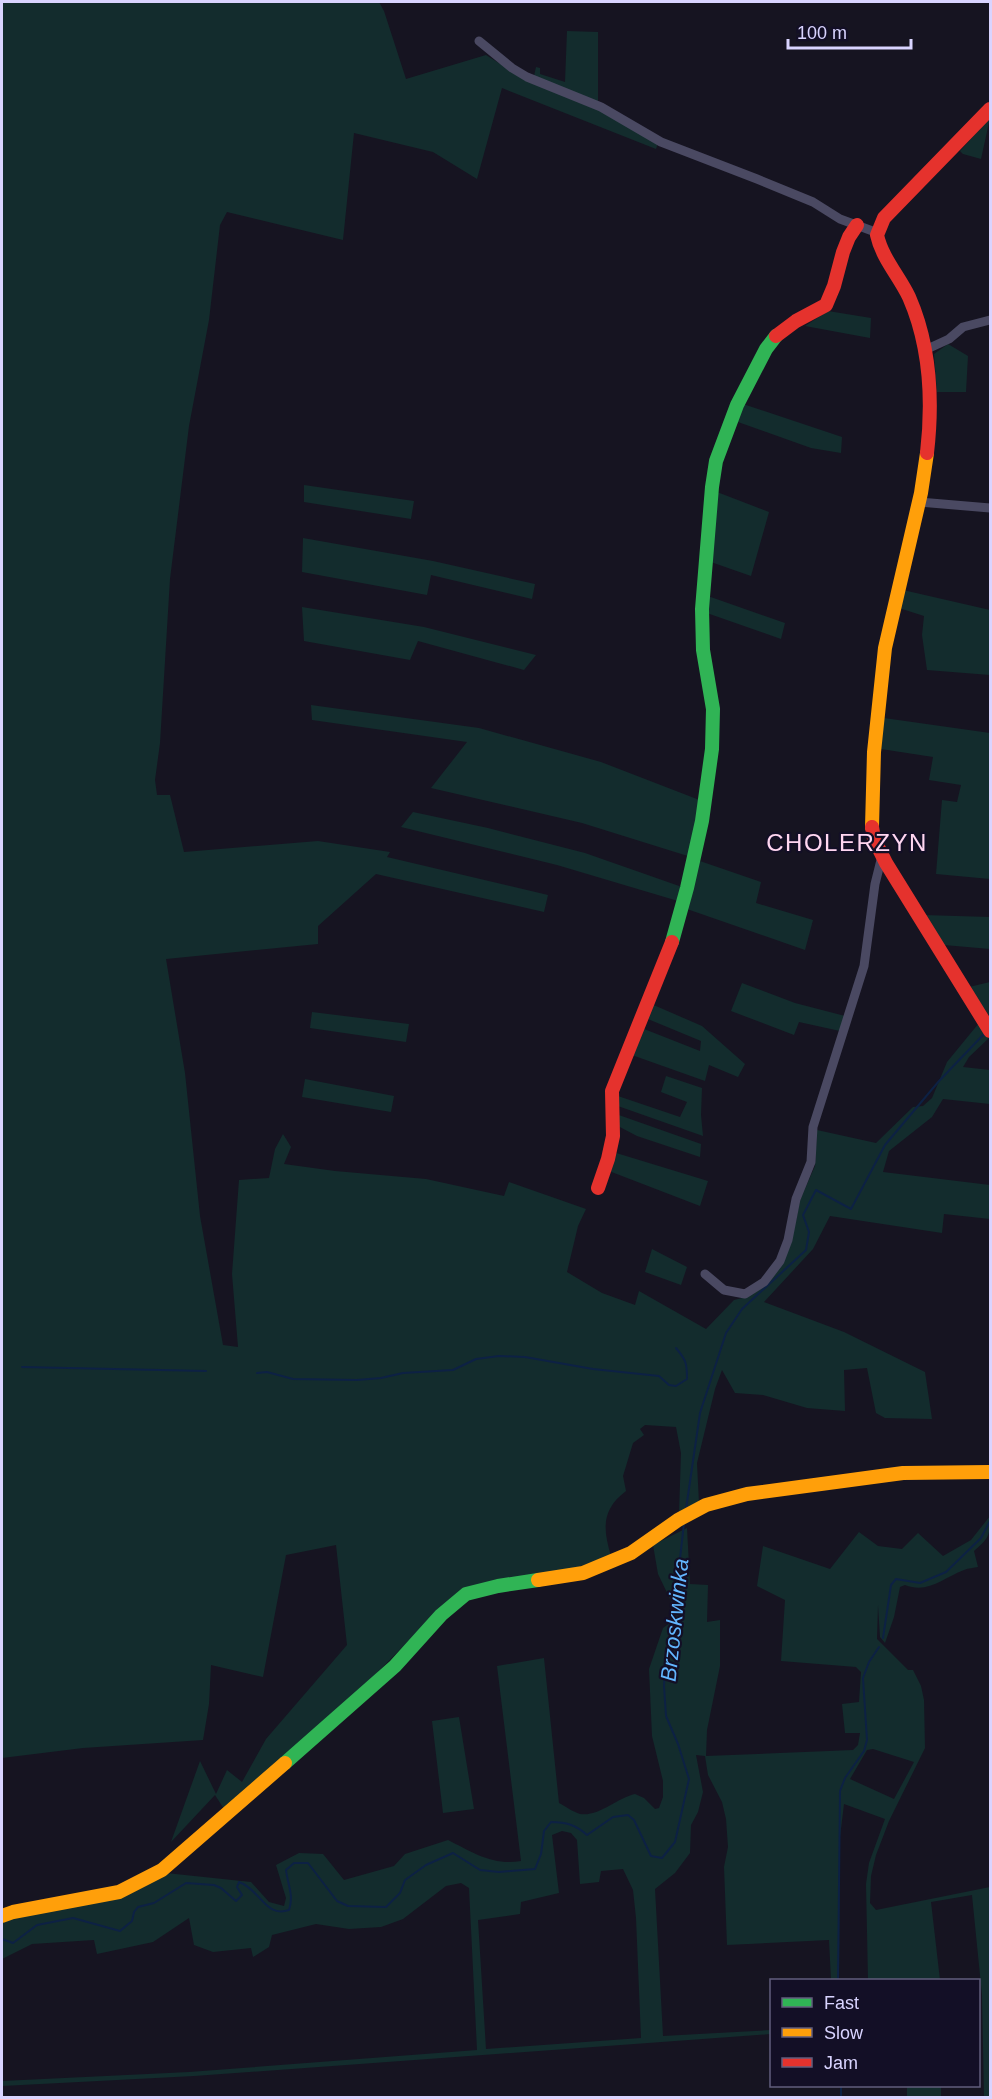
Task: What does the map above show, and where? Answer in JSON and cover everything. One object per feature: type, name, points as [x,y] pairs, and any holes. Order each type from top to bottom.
[{"type":"street","points":[[479,41],[500,60],[516,70],[602,107],[661,142],[813,202],[840,219],[878,233]]},
{"type":"street","points":[[988,1027],[882,856],[874,839],[871,824],[874,752],[885,648],[926,468],[930,424],[930,382],[925,350],[910,298],[903,282],[881,248],[878,233],[884,218],[990,109]]},
{"type":"street","points":[[598,1188],[613,1136],[612,1091],[671,944],[702,822],[712,749],[713,709],[703,650],[702,609],[716,461],[737,405],[766,349],[775,336],[796,321],[826,305],[846,244],[857,225]]},
{"type":"street","points":[[925,350],[949,339],[963,327],[990,320]]},
{"type":"street","points":[[919,502],[990,508]]},
{"type":"street","points":[[705,1274],[724,1290],[745,1294],[765,1282],[780,1261],[793,1221],[796,1199],[811,1162],[815,1119],[864,966],[875,884],[882,856]]},
{"type":"street","points":[[2,1916],[120,1892],[162,1870],[395,1666],[441,1615],[466,1594],[498,1586],[583,1574],[631,1553],[678,1520],[721,1500],[747,1494],[912,1472],[990,1472]]},
{"type":"green space","points":[[2,2],[379,2],[406,79],[486,55],[510,70],[604,112],[658,143],[656,149],[502,88],[477,179],[433,152],[354,133],[343,240],[227,212],[220,225],[209,320],[189,426],[170,579],[160,743],[155,780],[157,795],[170,795],[184,852],[318,841],[390,852],[387,857],[548,895],[544,912],[376,874],[318,926],[318,944],[166,959],[185,1073],[200,1216],[223,1345],[238,1347],[232,1274],[239,1180],[269,1178],[275,1149],[283,1134],[291,1147],[284,1164],[426,1179],[504,1196],[509,1182],[586,1209],[578,1226],[567,1272],[602,1293],[635,1305],[639,1291],[706,1329],[734,1300],[746,1297],[783,1261],[800,1200],[815,1166],[817,1130],[876,1143],[913,1107],[923,1106],[932,1098],[947,1062],[979,1023],[989,1038],[969,1057],[963,1067],[990,1070],[990,1104],[943,1099],[932,1117],[889,1151],[883,1172],[990,1185],[990,1219],[944,1214],[942,1233],[830,1216],[813,1249],[764,1302],[844,1332],[925,1372],[932,1419],[885,1418],[876,1413],[867,1368],[844,1370],[845,1411],[807,1408],[763,1395],[735,1393],[722,1370],[715,1389],[697,1463],[699,1503],[679,1514],[681,1453],[676,1427],[645,1425],[640,1429],[644,1435],[633,1443],[623,1476],[626,1491],[612,1505],[606,1520],[606,1537],[611,1556],[572,1569],[473,1587],[434,1615],[372,1678],[224,1809],[215,1795],[171,1842],[200,1761],[216,1794],[227,1770],[242,1782],[266,1739],[347,1645],[336,1545],[286,1555],[263,1677],[211,1665],[209,1704],[203,1740],[83,1748],[2,1758]]},
{"type":"green space","points":[[567,31],[598,32],[598,102],[534,76],[536,67],[540,68],[540,74],[565,82]]},
{"type":"green space","points":[[990,118],[981,159],[963,154],[960,151]]},
{"type":"green space","points":[[828,311],[871,318],[870,338],[805,326]]},
{"type":"green space","points":[[948,344],[968,356],[966,392],[937,392],[934,354]]},
{"type":"green space","points":[[743,404],[842,437],[841,453],[811,448],[738,422],[735,419]]},
{"type":"green space","points":[[304,485],[414,501],[411,519],[304,502]]},
{"type":"green space","points":[[717,492],[769,512],[751,576],[708,561]]},
{"type":"green space","points":[[303,538],[433,561],[535,584],[532,599],[431,575],[427,595],[302,572]]},
{"type":"green space","points":[[903,590],[990,610],[990,675],[927,670],[922,635],[924,616],[899,608]]},
{"type":"green space","points":[[705,595],[785,623],[781,639],[704,612]]},
{"type":"green space","points":[[302,607],[424,627],[536,655],[524,670],[418,641],[410,660],[304,641]]},
{"type":"green space","points":[[311,705],[479,728],[601,762],[702,801],[691,857],[582,823],[431,788],[467,742],[312,720]]},
{"type":"green space","points":[[884,718],[990,733],[990,879],[936,874],[942,800],[957,802],[961,785],[929,780],[933,757],[881,749]]},
{"type":"green space","points":[[413,812],[488,828],[585,853],[682,887],[678,901],[557,865],[401,827]]},
{"type":"green space","points":[[697,860],[761,882],[756,903],[813,920],[805,950],[684,908]]},
{"type":"green space","points":[[923,915],[990,917],[990,949],[944,945]]},
{"type":"green space","points":[[990,982],[990,1017],[969,987]]},
{"type":"green space","points":[[742,983],[795,1003],[845,1016],[840,1031],[799,1022],[794,1035],[731,1011]]},
{"type":"green space","points":[[649,1003],[702,1026],[745,1064],[738,1077],[709,1065],[705,1081],[629,1054],[639,1027],[700,1051],[701,1041],[643,1017]]},
{"type":"green space","points":[[312,1012],[409,1024],[406,1042],[310,1028]]},
{"type":"green space","points":[[666,1076],[702,1088],[703,1136],[615,1105],[615,1095],[680,1117],[687,1102],[661,1092]]},
{"type":"green space","points":[[305,1079],[394,1096],[391,1112],[302,1097]]},
{"type":"green space","points":[[616,1114],[701,1144],[700,1157],[637,1136],[616,1125]]},
{"type":"green space","points":[[613,1152],[708,1181],[700,1206],[609,1171]]},
{"type":"green space","points":[[652,1249],[687,1267],[681,1285],[645,1272]]},
{"type":"green space","points":[[990,1516],[988,1536],[974,1551],[978,1567],[966,1569],[921,1588],[905,1585],[900,1587],[894,1617],[885,1643],[880,1637],[878,1605],[877,1639],[908,1670],[913,1670],[921,1686],[924,1700],[925,1748],[889,1821],[876,1855],[871,1876],[870,1903],[876,1910],[990,1887],[990,2097],[984,2097],[982,1995],[972,1895],[931,1902],[940,1979],[868,1979],[866,1884],[869,1863],[885,1819],[844,1804],[840,1837],[839,1979],[831,1979],[829,1940],[727,1945],[724,1867],[728,1847],[726,1819],[722,1802],[708,1775],[705,1756],[696,1755],[703,1792],[698,1812],[691,1825],[690,1853],[675,1873],[655,1889],[663,2036],[770,2030],[770,2034],[194,2076],[2,2086],[2,2081],[189,2072],[477,2050],[469,1888],[461,1883],[446,1886],[403,1919],[381,1927],[349,1929],[316,1924],[272,1935],[269,1947],[253,1957],[251,1948],[213,1952],[194,1945],[189,1918],[153,1942],[97,1954],[94,1940],[32,1944],[2,1959],[2,1921],[166,1873],[251,1882],[269,1902],[284,1906],[286,1898],[276,1865],[299,1853],[323,1854],[344,1880],[394,1866],[405,1854],[448,1840],[492,1860],[521,1861],[497,1666],[544,1658],[559,1803],[577,1813],[587,1814],[635,1794],[644,1798],[655,1809],[659,1808],[663,1797],[663,1781],[652,1736],[649,1669],[663,1628],[670,1623],[672,1603],[658,1574],[653,1545],[687,1528],[690,1584],[708,1585],[707,1622],[720,1620],[720,1666],[707,1730],[706,1756],[853,1750],[858,1745],[860,1733],[845,1733],[842,1704],[859,1702],[861,1672],[856,1667],[781,1661],[785,1600],[757,1586],[763,1546],[830,1569],[859,1532],[878,1546],[902,1549],[918,1533],[943,1556],[971,1540]],"holes":[[[873,1749],[914,1762],[894,1799],[850,1779],[867,1750]],[[562,1831],[571,1833],[577,1840],[580,1884],[599,1882],[601,1871],[623,1869],[633,1890],[641,2038],[486,2049],[478,1920],[520,1914],[521,1902],[559,1893],[552,1835]]]},
{"type":"green space","points":[[459,1717],[474,1809],[443,1813],[432,1721]]},
{"type":"green space","points":[[907,2087],[941,2087],[941,2097],[907,2097]]},
{"type":"waterway","name":"Brzoskwinka","points":[[686,1509],[700,1413],[726,1333],[742,1309],[806,1250],[809,1232],[803,1215],[816,1190],[851,1209],[885,1145],[939,1081],[984,1034]]},
{"type":"waterway","points":[[257,1373],[267,1372],[293,1379],[357,1380],[403,1373],[453,1370],[476,1359],[499,1356],[525,1357],[593,1369],[659,1376],[669,1385],[676,1386],[687,1379],[685,1362],[676,1348]]},
{"type":"waterway","points":[[22,1367],[206,1371]]},
{"type":"waterway","points":[[883,1638],[891,1585],[896,1579],[920,1583],[946,1572],[981,1538],[990,1521]]},
{"type":"waterway","name":"Brzoskwinka","points":[[2,1939],[13,1943],[37,1925],[73,1918],[120,1931],[132,1921],[138,1907],[154,1903],[186,1883],[214,1885],[236,1901],[242,1895],[237,1887],[239,1882],[253,1891],[268,1907],[274,1910],[289,1910],[291,1895],[286,1870],[294,1863],[308,1863],[337,1901],[348,1906],[386,1907],[400,1893],[405,1880],[426,1865],[453,1853],[480,1870],[499,1872],[535,1869],[541,1854],[544,1831],[551,1822],[570,1825],[587,1835],[613,1817],[628,1815],[634,1820],[651,1856],[662,1858],[675,1842],[689,1779],[666,1716],[664,1686],[684,1523]]},
{"type":"waterway","points":[[838,1979],[840,1791],[845,1778],[864,1751],[867,1740],[863,1678],[869,1662],[879,1647]]},
{"type":"waterway","points":[[841,2087],[841,2098]]},
{"type":"traffic: fast","points":[[672,942],[702,821],[712,749],[713,709],[703,650],[702,609],[716,461],[737,405],[766,349],[776,336]]},
{"type":"traffic: fast","points":[[285,1763],[395,1666],[441,1615],[466,1594],[538,1580]]},
{"type":"traffic: slow","points":[[872,827],[874,752],[885,648],[921,493],[927,453]]},
{"type":"traffic: slow","points":[[538,1580],[583,1573],[631,1553],[678,1520],[706,1505],[747,1494],[903,1473],[990,1472]]},
{"type":"traffic: slow","points":[[2,1916],[119,1892],[162,1870],[285,1763]]},
{"type":"traffic: jam","points":[[927,453],[930,413],[926,354],[922,334],[909,297],[887,259],[877,235],[884,218],[990,109]]},
{"type":"traffic: jam","points":[[776,336],[796,321],[826,305],[834,286],[843,252],[857,225]]},
{"type":"traffic: jam","points":[[872,827],[874,839],[886,863],[990,1031]]},
{"type":"traffic: jam","points":[[598,1188],[613,1136],[612,1091],[672,942]]},
{"type":"district","name":"CHOLERZYN","points":[[847,843]]}]
